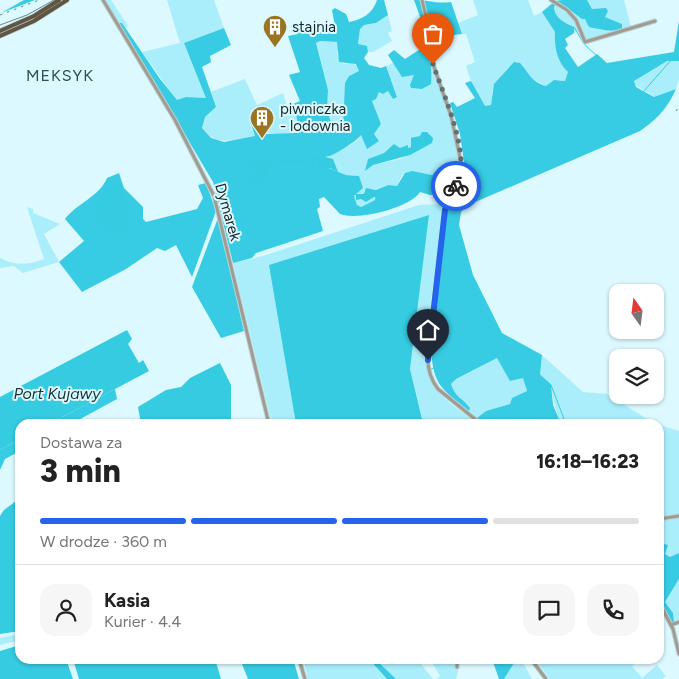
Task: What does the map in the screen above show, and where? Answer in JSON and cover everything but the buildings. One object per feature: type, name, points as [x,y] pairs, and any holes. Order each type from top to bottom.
[{"type":"main road","points":[[0,31],[28,19],[59,0]]},
{"type":"main road","points":[[0,36],[34,21],[68,0]]},
{"type":"street","name":"Dymarek","points":[[103,0],[175,120],[214,196],[268,419]]},
{"type":"street","points":[[422,0],[432,43],[433,64],[451,116],[462,167],[461,178],[445,210],[428,351],[428,365],[433,382],[438,389],[475,419]]},
{"type":"street","points":[[551,0],[570,13],[576,20],[585,42],[655,21]]},
{"type":"street","points":[[664,518],[679,516]]},
{"type":"street","points":[[664,612],[671,626],[679,654]]},
{"type":"street","points":[[671,626],[679,622]]},
{"type":"street","points":[[301,664],[305,679]]},
{"type":"street","points":[[535,664],[546,679]]},
{"type":"shaded area","points":[[24,0],[35,0],[1,13]]},
{"type":"shaded area","points":[[106,0],[111,0],[128,26],[126,28],[122,23],[119,23]]},
{"type":"shaded area","points":[[167,0],[214,0],[224,28],[184,43],[207,98],[186,97],[177,101],[142,52],[180,43]]},
{"type":"shaded area","points":[[377,0],[384,0],[388,15],[376,23],[364,25],[360,29],[358,44],[367,46],[368,52],[364,58],[369,65],[381,68],[386,66],[397,97],[393,99],[388,91],[383,94],[379,92],[376,99],[372,101],[381,124],[374,134],[379,141],[367,149],[361,135],[341,150],[327,157],[319,158],[314,162],[346,175],[359,176],[363,188],[354,196],[357,205],[361,207],[375,200],[376,190],[388,185],[397,186],[405,173],[412,171],[432,175],[438,169],[444,168],[445,175],[456,171],[458,178],[449,193],[430,195],[420,192],[414,198],[395,208],[358,216],[340,214],[324,197],[319,199],[320,207],[317,209],[323,231],[256,253],[252,258],[233,263],[213,182],[119,23],[122,23],[160,79],[177,100],[186,97],[206,98],[184,43],[224,28],[231,45],[210,56],[211,62],[202,67],[216,107],[205,117],[202,128],[211,138],[224,142],[255,136],[250,121],[258,115],[263,117],[264,121],[260,128],[267,134],[295,133],[306,129],[305,125],[298,123],[293,104],[300,101],[289,75],[300,72],[288,36],[298,34],[293,31],[299,27],[318,32],[331,30],[335,26],[332,10],[335,8],[346,14],[349,22],[358,20],[366,15]],"holes":[[[320,41],[337,42],[339,62],[356,64],[359,71],[349,76],[345,83],[343,129],[341,132],[334,130],[327,111],[328,90],[316,43]]]},
{"type":"shaded area","points":[[414,0],[441,3],[451,2],[462,34],[436,37],[431,54],[431,84],[422,89],[411,88],[410,85],[414,75],[402,77],[388,55],[394,50],[405,59],[425,46],[423,25]]},
{"type":"shaded area","points":[[473,0],[528,0],[534,16],[542,12],[555,32],[555,43],[558,53],[568,72],[565,81],[558,80],[546,86],[509,67],[493,88],[491,105],[485,107],[471,81],[466,66],[475,62],[466,34],[462,34],[458,23],[478,15]]},
{"type":"shaded area","points":[[587,0],[624,0],[631,27],[622,29],[621,24],[605,17],[606,13],[602,9],[595,10],[589,7]]},
{"type":"shaded area","points":[[587,0],[592,9],[606,8],[608,11],[605,17],[622,24],[622,29],[613,31],[589,27],[585,19],[557,4],[554,7],[558,18],[574,27],[574,33],[565,39],[568,45],[565,48],[578,67],[597,54],[607,63],[674,52],[679,21],[679,61],[667,61],[634,81],[636,87],[654,97],[676,89],[661,113],[640,131],[466,206],[461,212],[459,225],[473,275],[502,333],[542,355],[540,375],[551,385],[553,405],[559,419],[478,419],[477,418],[486,411],[510,404],[512,398],[527,391],[523,378],[510,381],[497,358],[456,379],[451,384],[457,395],[470,408],[469,411],[444,390],[433,368],[431,344],[443,251],[445,217],[464,177],[460,134],[450,103],[453,102],[457,107],[475,98],[465,83],[471,81],[485,106],[491,105],[494,84],[514,62],[520,63],[534,80],[546,86],[554,80],[565,81],[568,72],[561,64],[557,54],[555,32],[542,12],[555,1]]},
{"type":"shaded area","points":[[556,5],[575,20],[579,31],[574,33],[574,27],[564,24],[555,14]]},
{"type":"shaded area","points":[[571,12],[588,21],[589,27],[598,27],[613,32],[585,41],[576,17]]},
{"type":"shaded area","points":[[388,15],[392,31],[388,33],[392,41],[373,52],[368,52],[367,47],[358,44],[360,29],[364,25],[376,23]]},
{"type":"shaded area","points":[[320,41],[337,42],[339,46],[337,54],[343,64],[352,63],[359,67],[360,71],[349,76],[343,129],[341,132],[334,130],[327,111],[328,90],[316,43]]},
{"type":"shaded area","points":[[667,61],[679,61],[679,79],[676,89],[655,97],[634,84],[636,78]]},
{"type":"shaded area","points":[[393,63],[399,71],[415,75],[411,88],[422,89],[431,77],[433,67],[454,138],[459,166],[458,175],[456,171],[444,175],[438,169],[432,175],[416,172],[402,175],[397,186],[387,185],[376,190],[375,200],[361,207],[357,205],[354,196],[363,188],[355,175],[346,175],[314,162],[316,158],[336,153],[357,141],[361,135],[379,141],[374,134],[381,124],[372,101],[379,92],[388,91],[397,96],[386,66]],"holes":[[[421,136],[432,143],[400,159],[373,165],[368,159],[384,153],[394,145],[408,149]]]},
{"type":"shaded area","points":[[245,79],[257,105],[283,93],[287,106],[293,104],[298,123],[305,125],[306,129],[275,134],[260,128],[263,123],[250,125],[255,136],[251,138],[218,140],[207,134],[202,128],[205,117],[216,107],[211,92]]},
{"type":"shaded area","points":[[119,173],[124,188],[143,207],[143,219],[146,222],[197,209],[203,198],[198,185],[206,183],[216,211],[192,277],[176,245],[165,251],[157,248],[126,269],[82,292],[59,262],[84,241],[65,219],[94,195],[107,178]]},
{"type":"shaded area","points":[[444,204],[424,354],[427,368],[436,388],[442,395],[471,419],[421,419],[410,369],[429,215],[270,265],[295,419],[271,419],[233,263],[263,256],[419,205]]},
{"type":"shaded area","points":[[27,207],[33,209],[33,213],[60,224],[44,234],[59,262],[23,273],[14,266],[0,268],[0,258],[22,264],[44,259]]},
{"type":"shaded area","points":[[218,218],[244,331],[221,338],[192,287]]},
{"type":"shaded area","points":[[542,355],[583,392],[607,394],[609,395],[609,404],[623,404],[647,419],[559,419],[548,384],[540,375]]},
{"type":"shaded area","points":[[497,358],[511,381],[523,377],[527,391],[512,398],[510,404],[486,411],[477,418],[469,411],[468,405],[456,396],[451,384],[456,379]]},
{"type":"shaded area","points":[[115,389],[117,399],[80,419],[58,419]]},
{"type":"shaded area","points":[[664,426],[679,431],[679,514],[664,517]]},
{"type":"shaded area","points":[[15,442],[15,454],[5,459],[0,470],[0,450]]},
{"type":"shaded area","points":[[679,518],[679,553],[670,557],[664,551],[664,520]]},
{"type":"shaded area","points":[[664,544],[668,545],[665,554],[670,557],[679,553],[679,579],[665,602],[673,613],[674,622],[671,623],[664,610]]},
{"type":"shaded area","points":[[679,579],[679,620],[674,622],[673,613],[665,602]]},
{"type":"shaded area","points":[[15,635],[15,641],[0,645],[0,638]]},
{"type":"shaded area","points":[[242,664],[294,664],[299,679],[248,679]]},
{"type":"shaded area","points":[[304,664],[374,664],[387,679],[308,679]]},
{"type":"shaded area","points":[[374,664],[380,664],[396,679],[387,679]]},
{"type":"shaded area","points":[[380,664],[421,664],[433,679],[396,679]]},
{"type":"shaded area","points":[[433,664],[456,664],[456,667],[459,667],[456,679],[437,679],[440,676]]},
{"type":"shaded area","points":[[494,664],[513,664],[504,679],[499,679]]},
{"type":"shaded area","points":[[513,664],[524,664],[532,679],[504,679]]},
{"type":"shaded area","points":[[539,664],[634,664],[632,666],[642,678],[657,665],[666,676],[662,679],[550,679]]},
{"type":"water","points":[[422,132],[427,132],[433,138],[432,143],[410,155],[373,165],[365,171],[368,159],[384,153],[394,144],[400,148],[408,145],[408,148],[411,147],[411,138],[420,136]]},
{"type":"water","points":[[325,157],[333,159],[338,172],[330,168],[319,169],[317,163],[309,162],[310,158]]},
{"type":"water","points":[[282,159],[305,161],[301,164],[276,161],[267,171],[267,180],[265,182],[258,185],[247,183],[255,177],[255,173],[245,164],[247,160]]},
{"type":"water","points":[[114,184],[123,192],[127,205],[131,228],[124,232],[116,232],[99,227],[93,205],[105,190]]},
{"type":"water","points":[[366,188],[380,191],[378,197],[374,197],[366,202],[361,199],[356,200],[356,194],[364,194]]},
{"type":"water","points":[[429,215],[410,369],[422,419],[295,419],[269,265]]},
{"type":"water","name":"Port Kujawy","points":[[127,330],[132,339],[128,344],[139,363],[143,360],[149,371],[58,419],[15,419],[15,442],[0,450],[0,397]]},
{"type":"water","points":[[220,363],[231,385],[231,419],[140,419],[138,407],[166,390],[181,387],[190,378]]},
{"type":"water","points":[[15,502],[15,632],[0,634],[0,516],[4,510]]},
{"type":"water","points":[[15,646],[15,664],[68,664],[73,679],[0,679],[0,651]]},
{"type":"water","points":[[74,664],[216,664],[221,679],[79,679]]},
{"type":"waterway","points":[[574,27],[584,44],[599,58],[615,88],[629,96],[633,103]]},
{"type":"waterway","points":[[501,170],[623,115],[679,51]]},
{"type":"waterway","points":[[462,192],[463,187],[496,172]]},
{"type":"waterway","points":[[448,221],[487,326],[551,385],[564,419]]},
{"type":"waterway","points":[[431,369],[455,360],[473,356],[497,356]]},
{"type":"tram line","points":[[0,25],[27,15],[54,0]]},
{"type":"railway","points":[[0,15],[39,0]]},
{"type":"railway","points":[[676,111],[679,107]]},
{"type":"way so far","points":[[433,64],[451,116],[462,160],[461,178],[456,186]]},
{"type":"place","name":"stajnia","points":[[275,48]]},
{"type":"place","name":"piwniczka - lodownia","points":[[262,139]]},
{"type":"district","name":"MEKSYK","points":[[60,75]]},
{"type":"route","points":[[428,360],[428,342],[445,210],[456,186]]}]
